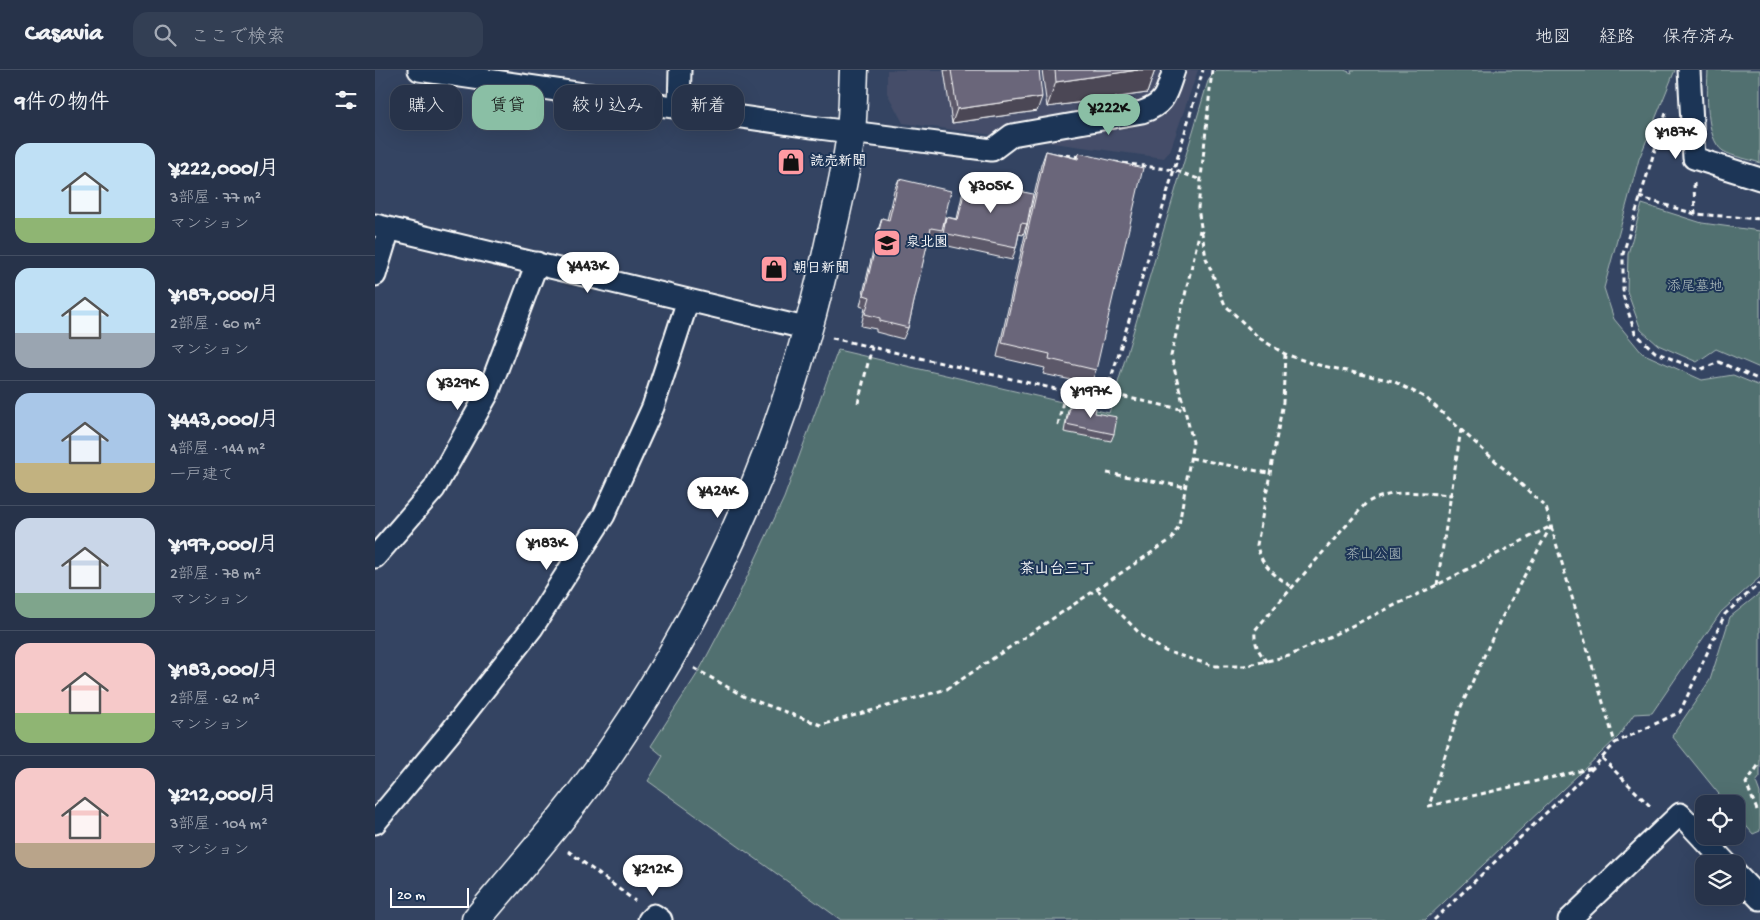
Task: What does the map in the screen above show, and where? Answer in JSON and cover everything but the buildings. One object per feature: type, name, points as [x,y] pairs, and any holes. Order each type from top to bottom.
[{"type":"street","points":[[419,70],[440,71],[672,107]]},
{"type":"street","points":[[680,70],[680,85]]},
{"type":"street","points":[[476,920],[546,838],[615,746],[673,655],[726,555],[820,334],[851,132],[854,70]]},
{"type":"street","points":[[744,117],[991,150],[1012,135],[1142,112],[1155,107],[1165,98],[1174,70]]},
{"type":"street","points":[[1689,70],[1694,158],[1760,179]]},
{"type":"street","points":[[375,275],[382,227],[537,263],[820,334]]},
{"type":"street","points":[[375,557],[434,489],[488,394],[537,263]]},
{"type":"street","points":[[375,823],[449,734],[531,628],[604,515],[653,407],[688,300]]},
{"type":"street","points":[[1569,920],[1680,814],[1719,855]]},
{"type":"street","points":[[1745,883],[1760,899]]},
{"type":"path","points":[[820,334],[872,348],[1104,400],[1203,70]]},
{"type":"path","points":[[1213,70],[1198,208],[1205,258],[1225,305],[1259,338],[1285,354],[1315,364],[1393,381],[1426,398],[1546,507],[1615,743]]},
{"type":"path","points":[[1667,107],[1623,254],[1623,295],[1635,333],[1655,352],[1699,370],[1719,362],[1760,380]]},
{"type":"path","points":[[1048,153],[1087,158]]},
{"type":"path","points":[[1694,158],[1695,214]]},
{"type":"path","points":[[1106,160],[1174,170],[1201,180]]},
{"type":"path","points":[[1639,197],[1695,214],[1760,219]]},
{"type":"path","points":[[673,655],[745,697],[821,725],[947,689],[1172,539],[1179,525],[1193,442],[1171,356],[1201,226]]},
{"type":"path","points":[[858,403],[872,348]]},
{"type":"path","points":[[1285,354],[1283,402],[1257,545],[1259,558],[1265,567],[1292,587]]},
{"type":"path","points":[[1058,425],[1065,392]]},
{"type":"path","points":[[1106,393],[1185,410]]},
{"type":"path","points":[[1437,585],[1461,428]]},
{"type":"path","points":[[1191,458],[1269,473]]},
{"type":"path","points":[[1107,473],[1186,487]]},
{"type":"path","points":[[1267,662],[1257,651],[1254,641],[1255,630],[1366,503],[1377,497],[1397,492],[1451,495]]},
{"type":"path","points":[[1097,588],[1143,637],[1165,651],[1214,666],[1244,666],[1289,656],[1437,585],[1551,526]]},
{"type":"path","points":[[1551,526],[1501,621],[1459,711],[1429,806],[1593,768]]},
{"type":"path","points":[[1434,920],[1593,768],[1615,743],[1680,712],[1725,614],[1760,583]]},
{"type":"path","points":[[1602,758],[1669,824]]},
{"type":"path","points":[[1757,810],[1745,783],[1760,762]]},
{"type":"path","points":[[565,849],[655,918]]},
{"type":"shaded area","points":[[887,70],[1198,70],[1170,151],[1164,158],[903,123],[887,93]]},
{"type":"green space","name":"茶山公園","points":[[1216,70],[1344,70],[1352,73],[1351,70],[1675,70],[1639,159],[1604,288],[1614,319],[1642,353],[1702,380],[1733,375],[1760,386],[1760,577],[1721,612],[1652,713],[1634,714],[1619,736],[1425,920],[841,920],[648,781],[663,756],[651,746],[699,671],[735,603],[784,498],[838,350],[1109,413],[1208,81]]},
{"type":"green space","points":[[1708,70],[1760,70],[1760,163],[1727,153],[1717,145],[1708,114]]},
{"type":"green space","name":"添尾墓地","points":[[1642,204],[1702,223],[1760,231],[1760,368],[1716,349],[1697,362],[1658,345],[1641,330],[1627,291],[1628,254]]},
{"type":"green space","points":[[1760,593],[1760,777],[1756,782],[1760,793],[1760,831],[1753,834],[1745,825],[1745,795],[1720,795],[1672,736],[1710,680],[1730,617]]},
{"type":"place","name":"読売新聞","points":[[791,162]]},
{"type":"place","name":"泉北園","points":[[887,243]]},
{"type":"place","name":"朝日新聞","points":[[774,269]]},
{"type":"district","name":"茶山台三丁","points":[[1057,570]]}]
